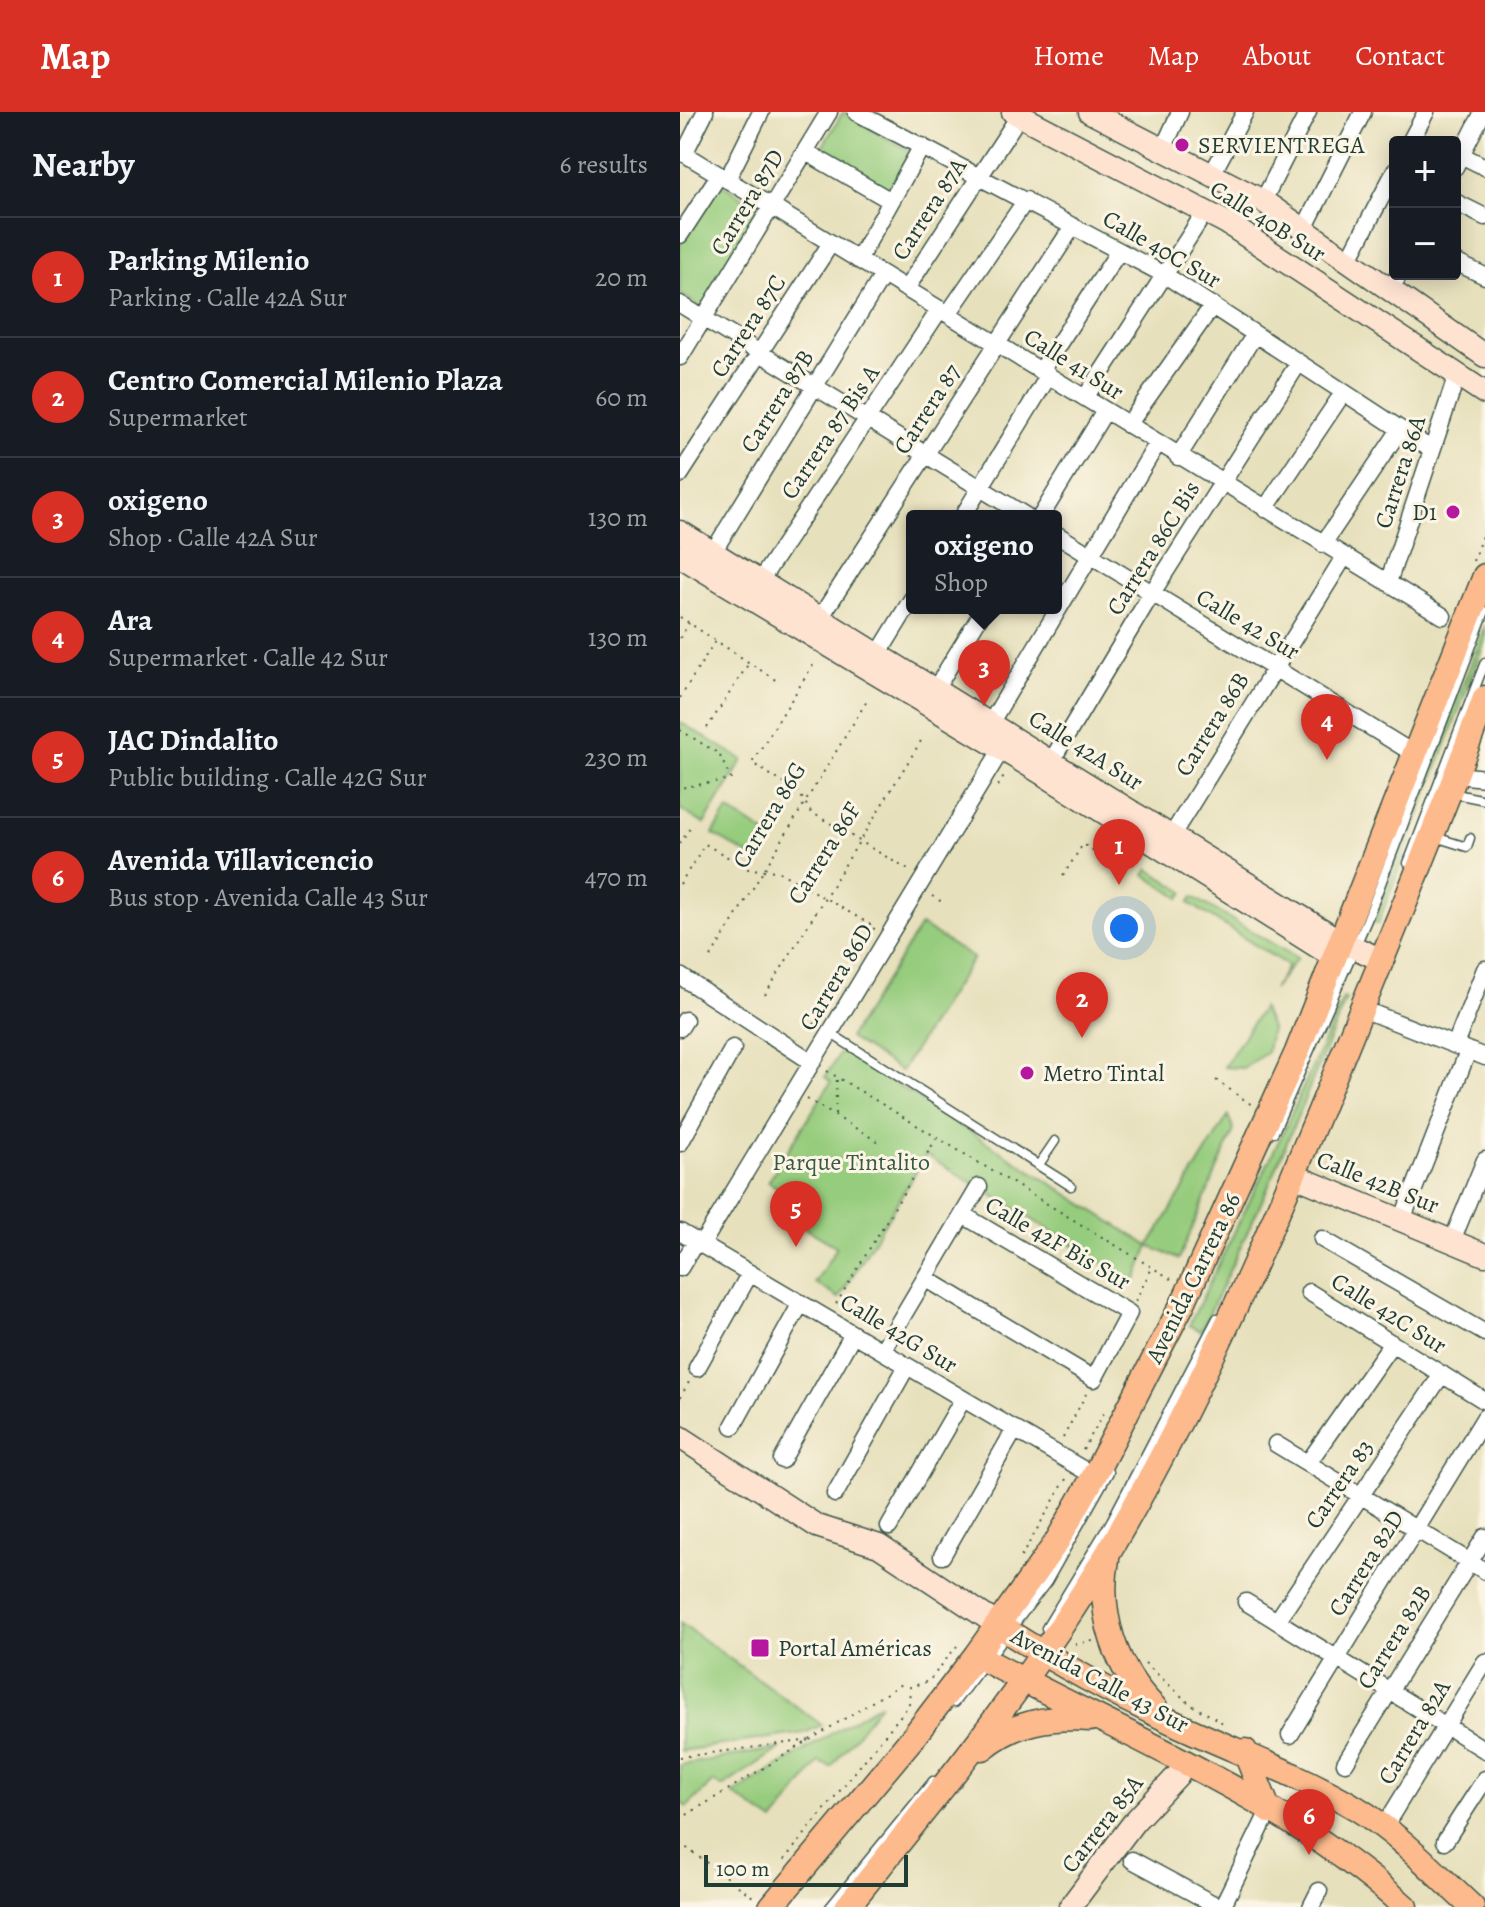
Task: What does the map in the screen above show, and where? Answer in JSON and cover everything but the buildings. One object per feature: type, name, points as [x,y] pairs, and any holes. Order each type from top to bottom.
[{"type":"main road","name":"Avenida Carrera 86","points":[[847,1907],[1108,1552],[1176,1428],[1295,1176],[1362,1009],[1357,952],[1416,755],[1485,576]]},
{"type":"main road","name":"Avenida Carrera 86","points":[[764,1903],[982,1658],[1004,1629],[1056,1543],[1084,1470],[1221,1224],[1297,1052],[1357,952],[1434,837],[1484,704]]},
{"type":"main road","points":[[1108,1552],[1104,1599],[1113,1643],[1135,1685],[1170,1721]]},
{"type":"main road","name":"Avenida Calle 43 Sur","points":[[1004,1629],[1026,1663],[1094,1719],[1269,1811],[1338,1852],[1405,1907]]},
{"type":"main road","name":"Avenida Calle 43 Sur","points":[[982,1658],[1026,1663],[1143,1707],[1245,1751],[1354,1807],[1384,1827],[1472,1907]]},
{"type":"main road","points":[[949,1767],[1021,1725],[1054,1719],[1094,1719],[1143,1707]]},
{"type":"main road","points":[[1245,1751],[1269,1811]]},
{"type":"street","points":[[682,153],[705,112]]},
{"type":"street","points":[[680,235],[723,177],[761,112]]},
{"type":"street","name":"Carrera 87D","points":[[680,357],[829,112]]},
{"type":"street","name":"Calle 40C Sur","points":[[856,112],[1165,275],[1432,450]]},
{"type":"street","name":"Calle 40B Sur","points":[[1090,112],[1114,117],[1163,149],[1263,201],[1348,261],[1397,288],[1485,356]]},
{"type":"street","points":[[1163,149],[1180,112]]},
{"type":"street","points":[[1212,174],[1245,112]]},
{"type":"street","points":[[1263,201],[1308,112]]},
{"type":"street","points":[[1304,229],[1363,112]]},
{"type":"street","points":[[1413,136],[1426,112]]},
{"type":"street","points":[[1461,155],[1483,112]]},
{"type":"street","name":"Calle 40B Sur","points":[[1016,114],[1245,234],[1485,393]]},
{"type":"street","name":"Carrera 87A","points":[[906,289],[980,176],[1016,114]]},
{"type":"street","points":[[858,260],[922,146]]},
{"type":"street","points":[[806,152],[891,201]]},
{"type":"street","name":"Calle 41 Sur","points":[[682,153],[1443,616]]},
{"type":"street","points":[[1461,162],[1485,167]]},
{"type":"street","points":[[1348,261],[1389,182]]},
{"type":"street","name":"Carrera 87 Bis A","points":[[760,581],[867,419],[1026,200]]},
{"type":"street","points":[[1461,205],[1485,217]]},
{"type":"street","points":[[1085,398],[1205,212]]},
{"type":"street","name":"Carrera 87","points":[[820,618],[1073,226]]},
{"type":"street","name":"Carrera 87C","points":[[680,475],[831,243]]},
{"type":"street","points":[[967,510],[1119,251]]},
{"type":"street","points":[[1461,265],[1485,276]]},
{"type":"street","name":"Carrera 87B","points":[[713,552],[883,275]]},
{"type":"street","points":[[1384,327],[1402,317],[1397,288]]},
{"type":"street","points":[[680,304],[1016,510]]},
{"type":"street","points":[[1128,425],[1213,305]]},
{"type":"street","points":[[1178,457],[1255,334]]},
{"type":"street","name":"Carrera 86C Bis","points":[[1052,760],[1152,593],[1298,364]]},
{"type":"street","name":"Carrera 86A","points":[[1388,583],[1457,375]]},
{"type":"street","points":[[1265,509],[1343,393]]},
{"type":"street","points":[[1045,510],[1105,411]]},
{"type":"street","points":[[1323,544],[1399,431]]},
{"type":"street","name":"Carrera 86D","points":[[1062,612],[1090,555],[1157,444]]},
{"type":"street","name":"Calle 42A Sur","points":[[680,532],[936,688],[1001,735],[1052,760],[1357,952]]},
{"type":"street","name":"Calle 42 Sur","points":[[1062,538],[1416,755]]},
{"type":"street","name":"Calle 42A Sur","points":[[680,556],[1001,735],[1357,952]]},
{"type":"street","name":"Carrera 86B","points":[[1172,835],[1344,557]]},
{"type":"street","points":[[879,653],[906,609]]},
{"type":"street","points":[[936,688],[981,614]]},
{"type":"street","name":"Carrera 86D","points":[[680,1268],[699,1243],[830,1033],[1001,735],[1061,614]]},
{"type":"street","points":[[1454,784],[1485,778]]},
{"type":"street","points":[[1402,1220],[1485,969]]},
{"type":"street","points":[[680,976],[812,1062]]},
{"type":"street","points":[[1362,1009],[1485,1057]]},
{"type":"street","points":[[680,1143],[733,1048]]},
{"type":"street","points":[[1452,1241],[1485,1160]]},
{"type":"street","name":"Calle 42B Sur","points":[[1295,1176],[1485,1255]]},
{"type":"street","points":[[882,1351],[979,1187]]},
{"type":"street","name":"Calle 42F Bis Sur","points":[[963,1215],[1129,1313]]},
{"type":"street","name":"Calle 42G Sur","points":[[680,1232],[1084,1470]]},
{"type":"street","points":[[1322,1239],[1485,1333]]},
{"type":"street","points":[[697,1368],[750,1273]]},
{"type":"street","points":[[925,1278],[1094,1379],[1129,1313]]},
{"type":"street","name":"Calle 42C Sur","points":[[1309,1292],[1485,1401]]},
{"type":"street","points":[[733,1426],[801,1303]]},
{"type":"street","points":[[782,1460],[853,1334]]},
{"type":"street","points":[[1308,1463],[1392,1343]]},
{"type":"street","points":[[835,1494],[907,1366]]},
{"type":"street","name":"Carrera 83","points":[[1277,1621],[1442,1374]]},
{"type":"street","points":[[889,1527],[963,1399]]},
{"type":"street","name":"Carrera 82D","points":[[1290,1735],[1335,1657],[1485,1417]]},
{"type":"street","points":[[680,1425],[750,1484]]},
{"type":"street","points":[[942,1556],[1015,1429]]},
{"type":"street","name":"Avenida Calle 43 Sur","points":[[680,1437],[817,1526],[879,1546],[1004,1629]]},
{"type":"street","points":[[1276,1444],[1485,1571]]},
{"type":"street","name":"Carrera 82B","points":[[1345,1763],[1485,1537]]},
{"type":"street","points":[[1246,1602],[1485,1750]]},
{"type":"street","name":"Carrera 82A","points":[[1384,1827],[1485,1662]]},
{"type":"street","name":"Carrera 85A","points":[[1070,1907],[1134,1822],[1178,1775]]},
{"type":"street","points":[[1445,1841],[1485,1779]]},
{"type":"street","points":[[1132,1860],[1221,1907],[1269,1811]]},
{"type":"street","points":[[1311,1907],[1319,1891]]},
{"type":"lane","points":[[1266,1149],[1357,952],[1485,611]]},
{"type":"lane","points":[[1404,875],[1485,662]]},
{"type":"lane","points":[[1454,784],[1483,803]]},
{"type":"lane","points":[[1434,837],[1467,847],[1470,838]]},
{"type":"lane","points":[[1026,1663],[1111,1521],[1244,1264],[1316,1098],[1357,952],[1393,903]]},
{"type":"lane","points":[[830,1033],[1071,1186]]},
{"type":"lane","points":[[1038,1166],[1055,1141]]},
{"type":"lane","points":[[1123,1444],[1234,1219]]},
{"type":"lane","points":[[1004,1629],[1069,1548],[1117,1457]]},
{"type":"lane","points":[[826,1859],[982,1658]]},
{"type":"lane","points":[[830,1907],[949,1767]]},
{"type":"path","points":[[680,617],[780,683]]},
{"type":"path","points":[[680,638],[689,623]]},
{"type":"path","points":[[680,698],[716,640]]},
{"type":"path","points":[[707,728],[749,663]]},
{"type":"path","points":[[813,665],[752,763],[799,793],[811,812],[909,873]]},
{"type":"path","name":"Carrera 86G","points":[[711,957],[868,699]]},
{"type":"path","points":[[680,730],[719,754],[731,779],[680,788]]},
{"type":"path","name":"Carrera 86F","points":[[765,995],[924,736]]},
{"type":"path","points":[[680,844],[690,828]]},
{"type":"path","points":[[1063,876],[1083,844],[1110,861],[1123,841]]},
{"type":"path","points":[[680,884],[705,844],[748,869],[778,871],[875,927],[812,1028]]},
{"type":"path","points":[[931,895],[944,903]]},
{"type":"path","points":[[812,1062],[1173,1280],[1178,1270]]},
{"type":"path","points":[[835,1115],[837,1077]]},
{"type":"path","points":[[1216,1080],[1253,1106]]},
{"type":"path","points":[[806,1098],[882,1144]]},
{"type":"path","points":[[827,1318],[937,1138]]},
{"type":"path","points":[[1129,1313],[1152,1268]]},
{"type":"path","points":[[680,1398],[697,1368]]},
{"type":"path","points":[[1055,1453],[1094,1379]]},
{"type":"path","points":[[1021,1558],[1084,1470],[1106,1408]]},
{"type":"path","points":[[782,1863],[909,1705],[910,1687],[929,1681],[947,1659]]},
{"type":"path","points":[[1142,1659],[1190,1704],[1228,1726]]},
{"type":"path","points":[[680,1819],[903,1683]]},
{"type":"path","points":[[680,1757],[812,1739]]},
{"type":"path","points":[[680,1843],[764,1903]]},
{"type":"path","points":[[751,1907],[764,1903]]},
{"type":"green space","points":[[843,112],[911,152],[888,192],[820,151]]},
{"type":"green space","points":[[718,182],[766,212],[704,309],[680,294],[680,243]]},
{"type":"green space","points":[[1485,626],[1485,641],[1378,924],[1373,922]]},
{"type":"green space","points":[[680,722],[743,760],[704,824],[680,809]]},
{"type":"green space","points":[[728,810],[770,836],[755,859],[713,834]]},
{"type":"green space","points":[[1149,869],[1184,892],[1180,898],[1145,875]]},
{"type":"green space","points":[[1193,897],[1297,958],[1273,990],[1288,966],[1189,903]]},
{"type":"green space","points":[[921,925],[973,958],[901,1071],[849,1038]]},
{"type":"green space","points":[[1343,998],[1346,999],[1267,1190],[1201,1331],[1189,1325],[1287,1124]]},
{"type":"green space","points":[[1262,1008],[1271,1028],[1267,1052],[1244,1068],[1224,1067]]},
{"type":"green space","name":"Parque Tintalito","points":[[842,1050],[1149,1246],[1135,1282],[926,1155],[839,1298],[815,1283],[837,1247],[776,1211],[787,1193],[768,1182],[831,1082],[825,1077]]},
{"type":"green space","points":[[1228,1116],[1234,1130],[1179,1259],[1149,1246]]},
{"type":"green space","points":[[680,1623],[822,1725],[804,1733],[680,1751]]},
{"type":"green space","points":[[881,1703],[831,1767],[819,1762],[774,1822],[733,1794]]},
{"type":"green space","points":[[781,1748],[722,1787],[713,1782],[687,1807],[680,1802],[680,1765]]},
{"type":"place","name":"SERVIENTREGA","points":[[1182,145]]},
{"type":"place","name":"D1","points":[[1453,512]]},
{"type":"place","name":"oxigeno","points":[[984,706]]},
{"type":"place","name":"Ara","points":[[1327,760]]},
{"type":"place","name":"Parking Milenio","points":[[1119,885]]},
{"type":"place","name":"Centro Comercial Milenio Plaza","points":[[1082,1038]]},
{"type":"place","name":"Metro Tintal","points":[[1027,1073]]},
{"type":"place","name":"JAC Dindalito","points":[[796,1247]]},
{"type":"place","name":"Portal Américas","points":[[760,1648]]},
{"type":"place","name":"Avenida Villavicencio","points":[[1309,1855]]}]
